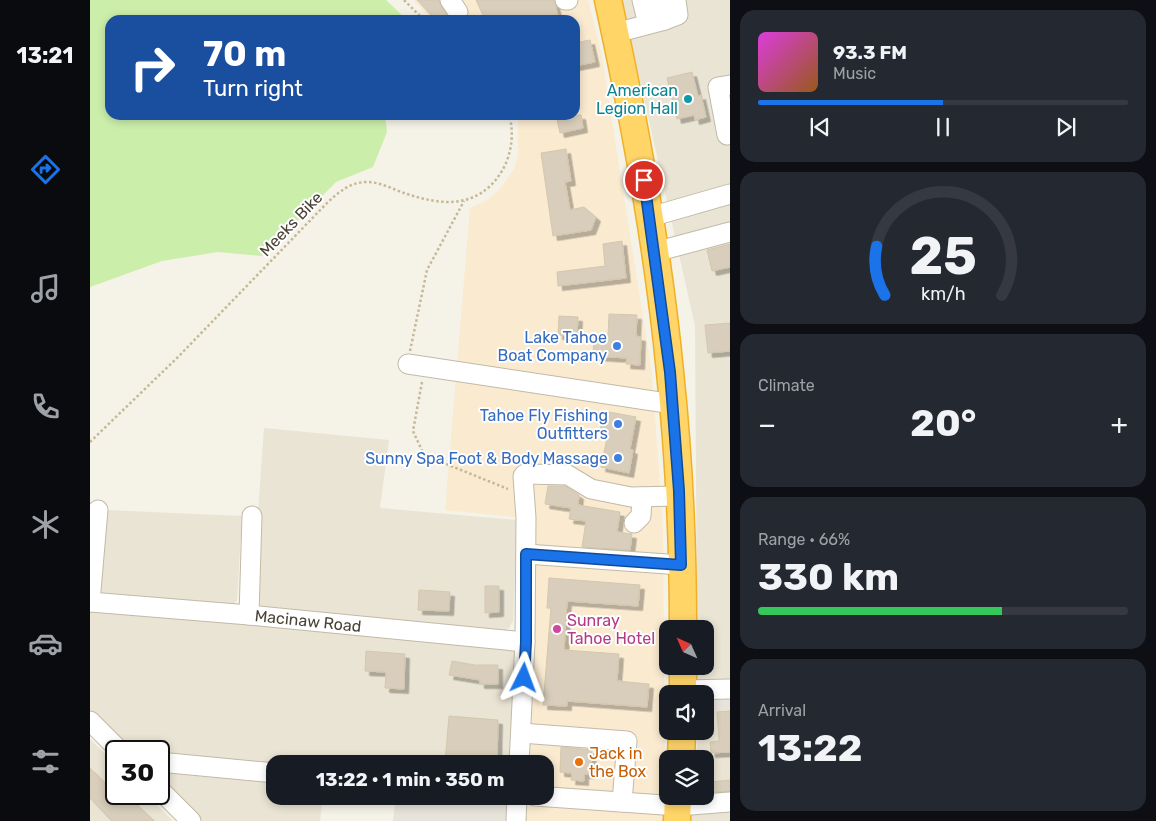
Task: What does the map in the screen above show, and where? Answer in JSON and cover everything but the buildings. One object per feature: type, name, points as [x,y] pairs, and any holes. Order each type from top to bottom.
[{"type":"highway","points":[[608,0],[628,93],[650,217],[667,343],[679,496],[683,620]]},
{"type":"street","points":[[642,0],[656,22]]},
{"type":"street","points":[[656,22],[661,0]]},
{"type":"street","points":[[615,33],[678,15],[676,0]]},
{"type":"street","points":[[729,141],[718,87],[730,85]]},
{"type":"street","points":[[650,217],[730,194]]},
{"type":"street","points":[[655,252],[730,232]]},
{"type":"street","points":[[408,364],[673,404]]},
{"type":"street","points":[[520,755],[526,642],[525,474],[568,476],[591,489],[631,497],[679,496]]},
{"type":"street","points":[[634,523],[641,516],[642,497]]},
{"type":"street","points":[[90,602],[98,510]]},
{"type":"street","points":[[248,615],[252,516]]},
{"type":"street","points":[[526,554],[681,565]]},
{"type":"street","name":"Macinaw Road","points":[[90,602],[526,642]]},
{"type":"street","points":[[683,683],[730,689]]},
{"type":"street","points":[[90,721],[109,740]]},
{"type":"street","points":[[521,733],[627,741],[622,802]]},
{"type":"street","points":[[170,763],[266,771]]},
{"type":"street","points":[[554,797],[678,808],[730,802]]},
{"type":"street","points":[[170,800],[191,821]]},
{"type":"street","points":[[516,821],[517,805]]},
{"type":"path","points":[[404,0],[419,15]]},
{"type":"path","name":"Meeks Bike","points":[[90,442],[178,357],[327,202],[350,185],[364,182],[375,182],[431,201],[464,201],[481,194],[494,183],[506,165],[512,134],[510,120]]},
{"type":"shaded area","points":[[413,0],[588,0],[601,52],[652,374],[663,532],[664,620],[659,620],[659,675],[664,675],[664,685],[659,685],[659,740],[665,740],[665,750],[659,750],[659,805],[665,805],[664,821],[523,821],[524,805],[554,805],[554,755],[526,755],[534,519],[445,510],[470,208],[488,200],[501,188],[514,169],[518,155],[518,120],[580,120],[580,15],[428,15]]},
{"type":"shaded area","points":[[622,0],[730,0],[730,821],[691,821],[692,805],[714,805],[714,750],[697,750],[697,740],[714,740],[714,685],[698,685],[698,675],[714,675],[714,620],[697,620],[695,326]]},
{"type":"shaded area","points":[[264,428],[389,440],[380,508],[517,520],[513,621],[509,628],[504,631],[256,608],[258,513]]},
{"type":"shaded area","points":[[106,510],[242,516],[237,600],[232,606],[102,594],[99,586]]},
{"type":"shaded area","points":[[90,609],[520,646],[514,755],[266,755],[266,763],[170,758],[170,740],[117,740],[90,714]]},
{"type":"shaded area","points":[[730,678],[730,707],[716,708],[714,679]]},
{"type":"shaded area","points":[[90,739],[105,754],[105,805],[157,805],[173,821],[90,821]]},
{"type":"shaded area","points":[[170,766],[266,776],[266,805],[322,805],[320,821],[197,821],[170,795]]},
{"type":"shaded area","points":[[395,805],[513,805],[512,821],[393,821]]},
{"type":"green space","points":[[90,0],[386,0],[402,15],[105,15],[105,120],[386,120],[387,132],[373,167],[336,182],[263,256],[218,252],[162,261],[90,287]]},
{"type":"place","name":"American Legion Hall","points":[[688,99]]},
{"type":"place","name":"Lake Tahoe Boat Company","points":[[617,346]]},
{"type":"place","name":"Tahoe Fly Fishing Outfitters","points":[[618,424]]},
{"type":"place","name":"Sunny Spa Foot & Body Massage","points":[[618,458]]},
{"type":"place","name":"Sunray Tahoe Hotel","points":[[557,629]]},
{"type":"place","name":"Jack in the Box","points":[[579,762]]},
{"type":"route","points":[[524,678],[526,554],[681,565],[679,491],[670,372],[644,180]]}]
